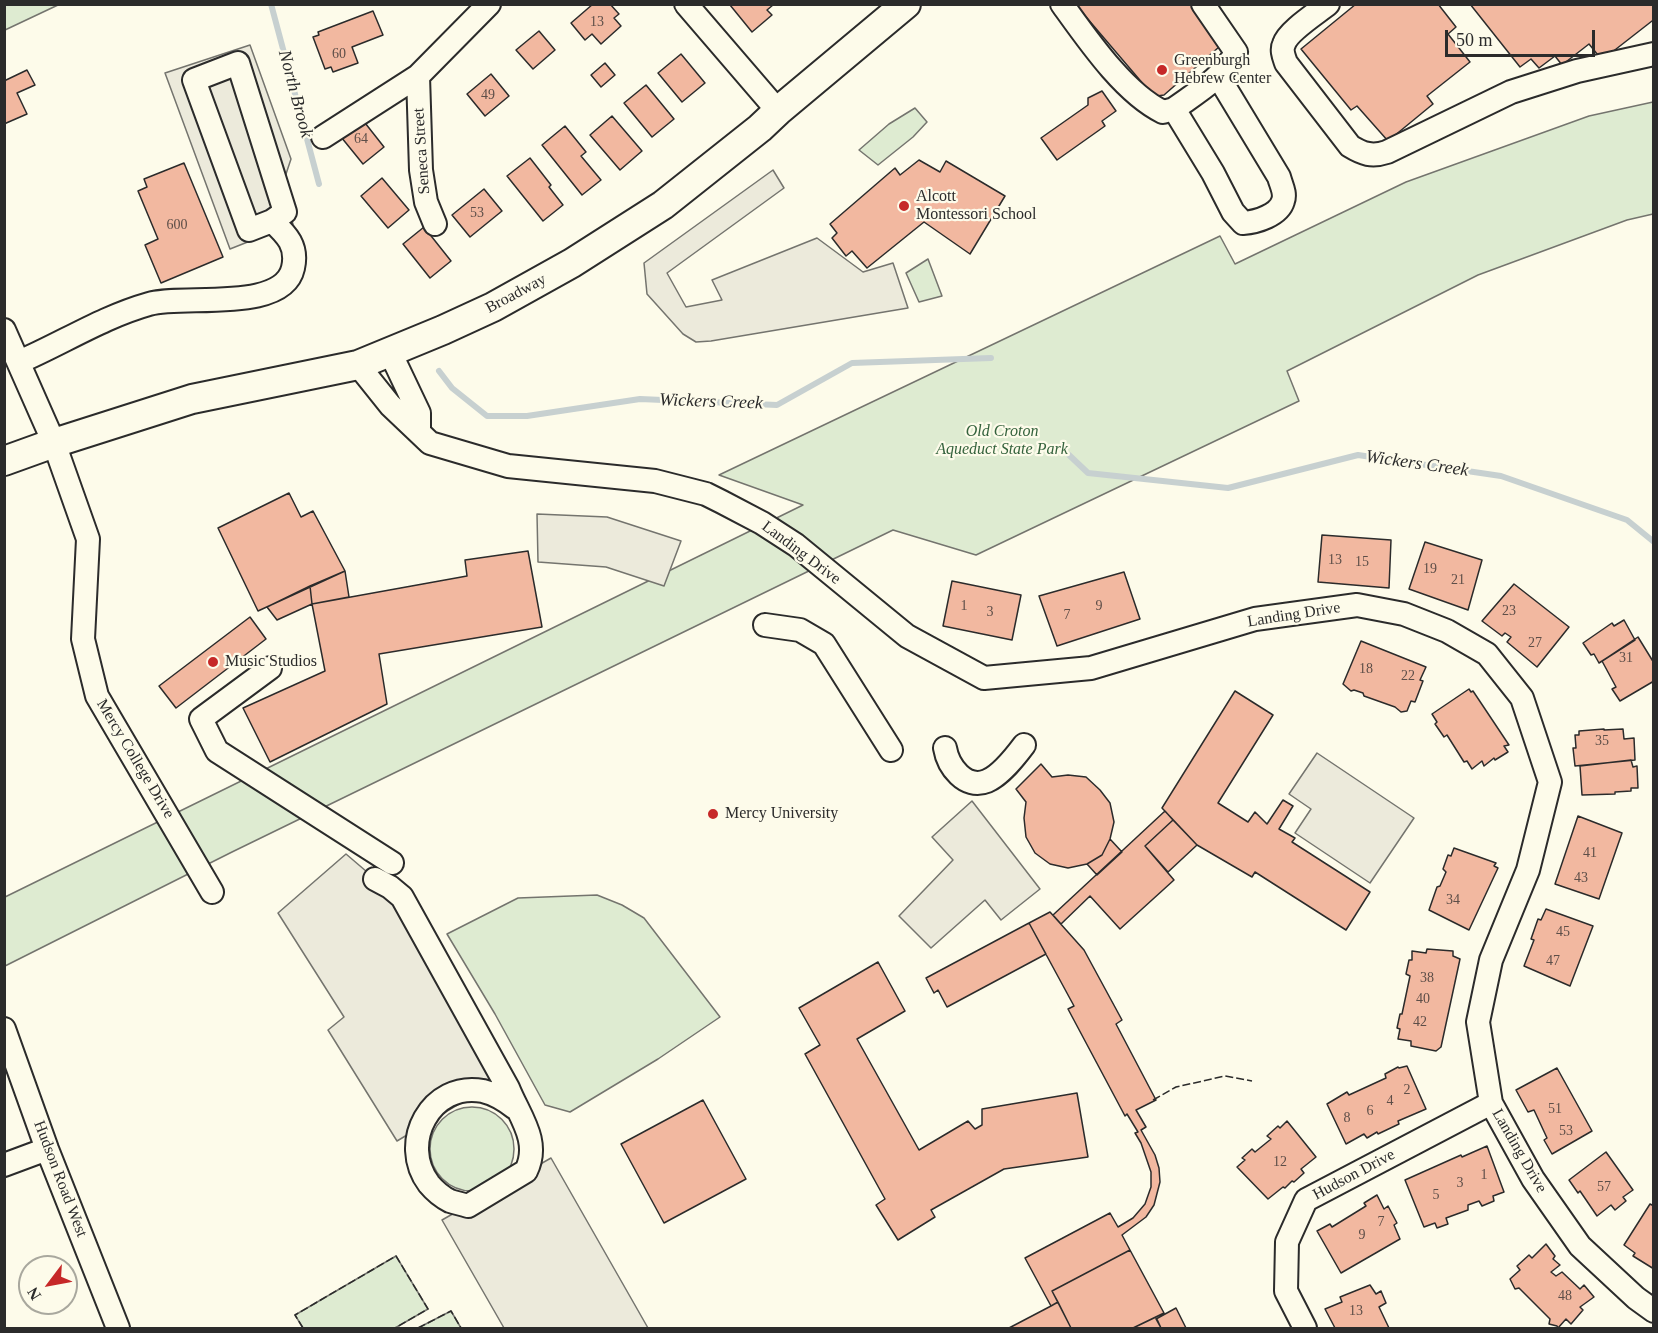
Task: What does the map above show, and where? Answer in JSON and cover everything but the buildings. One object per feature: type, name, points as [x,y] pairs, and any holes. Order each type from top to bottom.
[{"type":"main road","name":"Broadway","points":[[4,461],[54,442],[192,399],[358,365],[493,307],[572,264],[663,205],[760,128],[906,4]]},
{"type":"street","name":"Seneca Street","points":[[323,137],[418,76],[489,4]]},
{"type":"street","points":[[1062,4],[1094,48],[1135,94],[1150,106],[1163,112],[1174,109],[1218,76],[1232,62],[1236,52],[1203,4]]},
{"type":"street","points":[[1328,4],[1288,36],[1282,49],[1283,56],[1350,146],[1364,154],[1377,155],[1387,152],[1511,92],[1577,71],[1653,54]]},
{"type":"street","points":[[690,6],[778,111]]},
{"type":"street","points":[[238,63],[285,212],[272,221],[249,230],[194,80],[238,63]]},
{"type":"street","name":"Seneca Street","points":[[418,76],[421,170],[426,202],[435,224]]},
{"type":"street","points":[[1174,109],[1213,173],[1233,212],[1243,223],[1254,222],[1274,213],[1283,202],[1284,192],[1279,177],[1218,76]]},
{"type":"street","points":[[19,362],[125,311],[155,302],[246,298],[264,294],[284,284],[292,273],[295,259],[294,247],[288,237],[272,221]]},
{"type":"street","name":"Mercy College Drive","points":[[4,330],[54,442],[88,539],[83,639],[97,696],[212,892]]},
{"type":"street","points":[[390,352],[419,413],[419,432]]},
{"type":"street","name":"Landing Drive","points":[[358,365],[390,405],[430,443],[508,466],[656,481],[706,494],[762,523],[796,544],[907,636],[984,678],[1091,668],[1255,619],[1357,605],[1404,614],[1447,631],[1487,654],[1522,698],[1550,782],[1528,870],[1491,960],[1478,1022],[1491,1103],[1533,1179],[1580,1246],[1653,1311]]},
{"type":"street","points":[[765,625],[800,630],[824,644],[891,750]]},
{"type":"street","points":[[270,668],[201,719],[217,751],[392,863]]},
{"type":"street","points":[[945,748],[947,760],[960,776],[973,782],[987,781],[1017,755],[1024,745]]},
{"type":"street","points":[[375,879],[402,897],[508,1088],[516,1108],[527,1125],[531,1144],[526,1172],[468,1206],[449,1200],[434,1190],[423,1175],[417,1158],[416,1140],[422,1123],[432,1108],[447,1097],[464,1091],[482,1091],[499,1096],[516,1108]]},
{"type":"street","name":"Hudson Road West","points":[[4,1029],[47,1149],[118,1329]]},
{"type":"street","name":"Hudson Drive","points":[[1305,1329],[1286,1291],[1287,1242],[1306,1200],[1491,1103]]},
{"type":"street","points":[[4,1165],[47,1149]]},
{"type":"green space","points":[[5,4],[58,4],[58,5],[5,30]]},
{"type":"green space","name":"Old Croton Aqueduct State Park","points":[[1653,102],[1653,214],[1627,220],[1478,275],[1287,371],[1299,401],[976,555],[893,530],[232,852],[5,966],[5,897],[803,505],[719,475],[1220,236],[1235,264],[1406,182],[1589,116]]},
{"type":"green space","points":[[915,108],[927,122],[913,137],[878,165],[859,150],[889,124]]},
{"type":"green space","points":[[928,259],[942,296],[919,302],[906,273]]},
{"type":"green space","points":[[597,895],[622,905],[644,918],[720,1017],[658,1059],[570,1112],[545,1105],[495,1014],[447,934],[518,898]]},
{"type":"green space","points":[[472,1107],[495,1114],[507,1126],[514,1149],[507,1172],[495,1184],[472,1191],[449,1184],[437,1172],[430,1149],[437,1126],[449,1114]]},
{"type":"green space","points":[[396,1256],[428,1309],[395,1328],[303,1328],[295,1315]]},
{"type":"green space","points":[[451,1311],[461,1328],[418,1328]]},
{"type":"shaded area","points":[[250,45],[291,159],[281,189],[293,224],[230,249],[165,73]]},
{"type":"shaded area","points":[[773,170],[784,188],[667,273],[686,307],[722,300],[712,280],[817,238],[863,272],[893,263],[908,308],[711,341],[696,342],[683,334],[647,294],[644,263]]},
{"type":"shaded area","points":[[537,514],[607,517],[681,541],[664,586],[606,567],[538,562]]},
{"type":"shaded area","points":[[1317,753],[1414,818],[1370,883],[1295,833],[1311,809],[1289,794]]},
{"type":"shaded area","points":[[972,801],[1040,889],[1001,920],[985,900],[931,948],[899,916],[953,860],[932,837]]},
{"type":"shaded area","points":[[346,854],[387,889],[494,1083],[397,1141],[328,1030],[344,1017],[278,913]]},
{"type":"shaded area","points":[[551,1158],[648,1328],[504,1328],[442,1220]]},
{"type":"waterway","name":"North Brook","points":[[271,4],[319,184]]},
{"type":"waterway","name":"Wickers Creek","points":[[439,371],[452,388],[487,416],[527,416],[640,399],[777,405],[852,363],[991,358]]},
{"type":"waterway","name":"Wickers Creek","points":[[1069,455],[1088,473],[1228,488],[1358,455],[1501,476],[1627,520],[1654,542]]},
{"type":"fence","points":[[1153,1100],[1176,1087],[1225,1076],[1252,1081]]},
{"type":"fence","points":[[303,1328],[295,1315],[396,1256],[428,1309],[395,1328]]},
{"type":"fence","points":[[418,1328],[451,1311],[461,1328]]},
{"type":"place","name":"Greenburgh Hebrew Center","points":[[1162,70]]},
{"type":"place","name":"Alcott Montessori School","points":[[904,206]]},
{"type":"place","name":"Music Studios","points":[[213,662]]},
{"type":"place","name":"Mercy University","points":[[713,814]]}]
